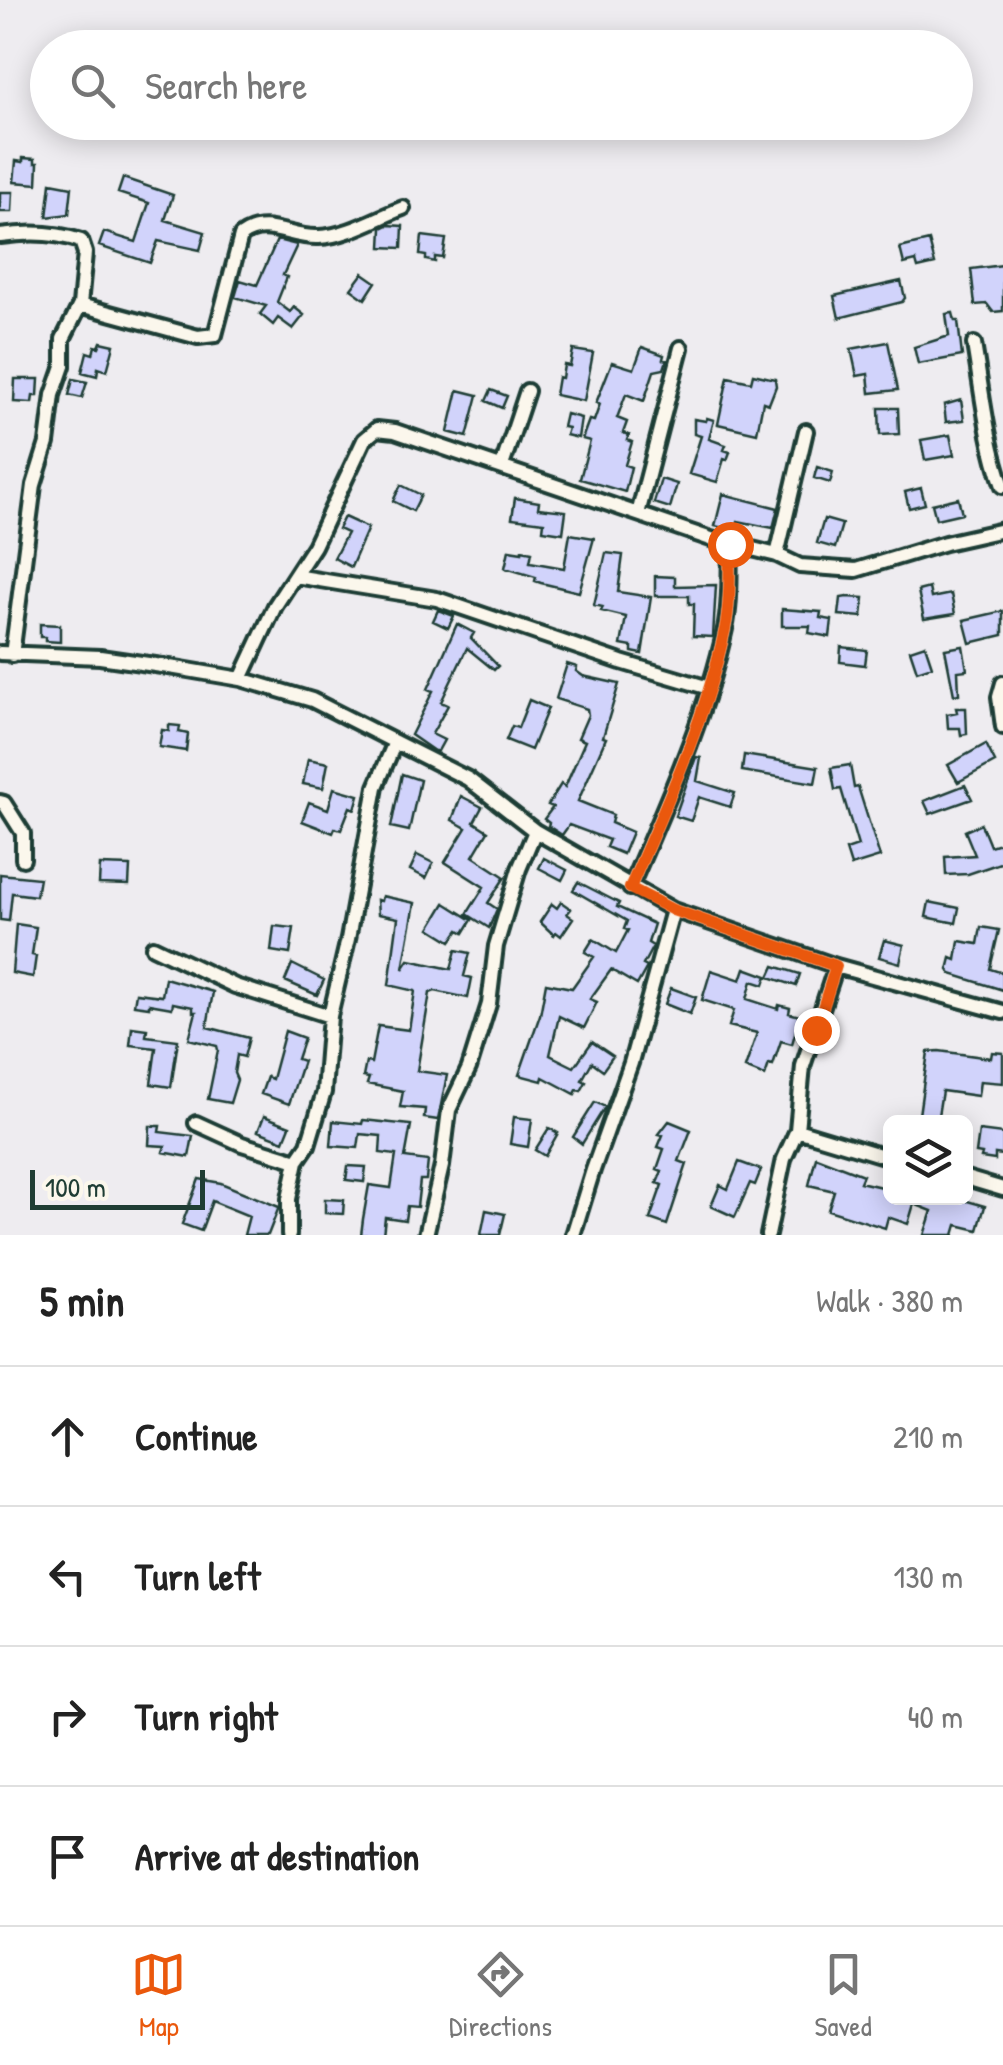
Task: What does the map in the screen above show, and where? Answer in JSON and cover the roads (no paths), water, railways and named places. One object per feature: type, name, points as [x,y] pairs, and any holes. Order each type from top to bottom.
[{"type":"street","points":[[80,305],[198,337],[215,336],[241,236],[250,228],[325,237],[403,208]]},
{"type":"street","points":[[0,236],[22,233],[81,240],[85,253],[80,305],[63,340],[63,366],[53,394],[47,443],[34,485],[6,654],[100,657],[241,679],[312,700],[468,778],[536,830],[673,910],[836,966],[1003,1012]]},
{"type":"street","points":[[974,344],[992,459],[1003,486]]},
{"type":"street","points":[[638,514],[681,348]]},
{"type":"street","points":[[502,466],[526,391]]},
{"type":"street","points":[[241,679],[275,606],[314,546],[364,440],[377,429],[395,431],[730,544],[777,555],[800,566],[856,570],[1003,530]]},
{"type":"street","points":[[777,555],[806,432]]},
{"type":"street","points":[[630,888],[709,688],[726,625],[730,544]]},
{"type":"street","points":[[295,576],[437,599],[709,688]]},
{"type":"street","points":[[1003,683],[999,697],[1003,727]]},
{"type":"street","points":[[290,1235],[289,1199],[296,1161],[308,1145],[324,1092],[330,1016],[376,787],[395,742]]},
{"type":"street","points":[[0,802],[23,833],[24,860]]},
{"type":"street","points":[[426,1235],[442,1166],[449,1110],[469,1068],[489,1004],[496,946],[519,869],[536,830]]},
{"type":"street","points":[[573,1235],[626,1079],[673,910]]},
{"type":"street","points":[[153,947],[236,986],[330,1016]]},
{"type":"street","points":[[768,1235],[784,1159],[797,1130],[803,1066],[836,966]]},
{"type":"street","points":[[196,1123],[242,1144],[296,1161]]},
{"type":"street","points":[[797,1130],[883,1156]]},
{"type":"street","points":[[973,1180],[1003,1188]]}]
